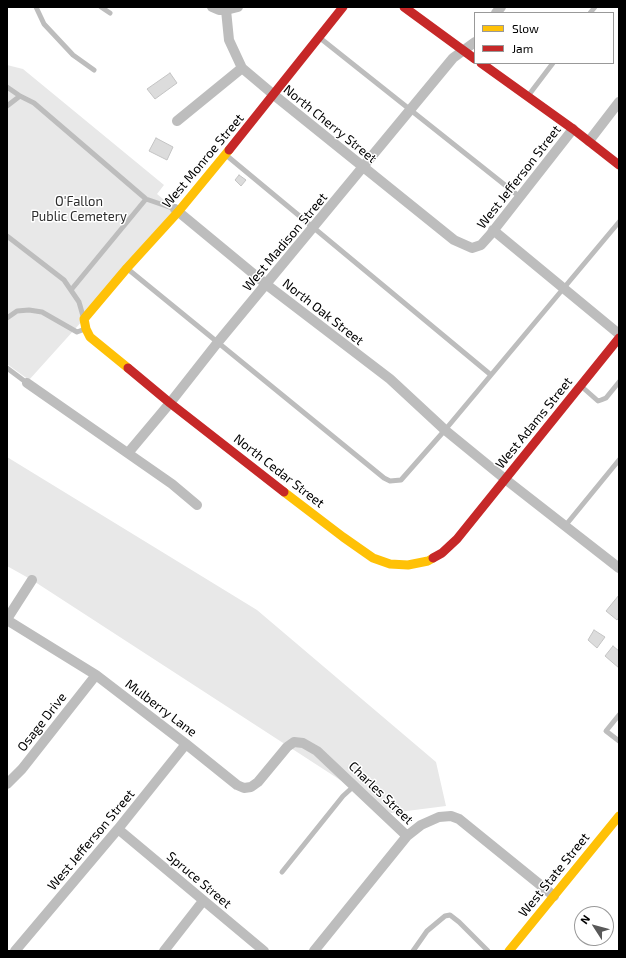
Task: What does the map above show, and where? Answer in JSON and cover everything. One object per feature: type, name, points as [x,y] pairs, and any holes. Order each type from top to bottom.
[{"type":"street","points":[[212,7],[219,10],[238,7]]},
{"type":"street","name":"West Monroe Street","points":[[85,324],[127,268],[274,95],[343,7]]},
{"type":"street","points":[[404,7],[474,58]]},
{"type":"street","name":"North Cherry Street","points":[[226,10],[229,40],[242,68],[454,240],[463,245]]},
{"type":"street","name":"West Madison Street","points":[[128,453],[453,58],[474,43]]},
{"type":"street","points":[[482,64],[573,129],[619,165]]},
{"type":"street","points":[[177,121],[242,68]]},
{"type":"street","points":[[589,141],[619,102]]},
{"type":"street","name":"West Jefferson Street","points":[[463,245],[472,248],[481,245],[573,129]]},
{"type":"street","name":"North Oak Street","points":[[176,211],[267,285],[390,379],[446,430],[505,479],[619,568]]},
{"type":"street","points":[[493,230],[619,334]]},
{"type":"street","name":"North Cedar Street","points":[[85,324],[90,337],[170,403],[343,537],[373,558],[390,564],[408,566],[428,561],[442,553],[457,539],[469,524]]},
{"type":"street","name":"West Adams Street","points":[[469,524],[619,338]]},
{"type":"street","points":[[27,383],[172,484],[197,505]]},
{"type":"street","points":[[7,620],[32,580]]},
{"type":"street","name":"Mulberry Lane","points":[[7,620],[96,675],[237,785],[244,788],[251,787],[258,782],[287,747]]},
{"type":"street","name":"Osage Drive","points":[[7,784],[22,769],[96,675]]},
{"type":"street","name":"Charles Street","points":[[287,747],[294,742],[303,743],[317,751],[407,836],[421,825],[439,817],[451,816],[459,819],[554,896]]},
{"type":"street","name":"West Jefferson Street","points":[[15,951],[118,829],[186,744]]},
{"type":"street","name":"West State Street","points":[[509,951],[619,816]]},
{"type":"street","name":"Spruce Street","points":[[118,829],[264,951]]},
{"type":"street","points":[[314,951],[407,836]]},
{"type":"street","points":[[164,951],[204,902]]},
{"type":"lane","points":[[36,7],[44,24],[73,55],[94,70]]},
{"type":"lane","points":[[101,7],[110,13]]},
{"type":"lane","points":[[318,37],[520,197]]},
{"type":"lane","points":[[527,96],[552,64]]},
{"type":"lane","name":"North Oak Street","points":[[7,87],[34,103],[146,199],[176,211]]},
{"type":"lane","points":[[7,106],[20,96]]},
{"type":"lane","points":[[225,154],[491,375]]},
{"type":"lane","points":[[71,290],[146,199]]},
{"type":"lane","points":[[127,268],[384,478],[390,481],[400,480],[446,430],[619,222]]},
{"type":"lane","points":[[7,236],[64,280],[79,302],[85,324],[77,332],[42,312],[29,310],[17,311],[7,318]]},
{"type":"lane","points":[[7,368],[27,383]]},
{"type":"lane","points":[[581,386],[598,401],[606,398],[619,382]]},
{"type":"lane","points":[[566,526],[619,460]]},
{"type":"lane","points":[[619,715],[606,731],[619,741]]},
{"type":"lane","points":[[282,872],[343,796],[354,786]]},
{"type":"lane","points":[[413,951],[427,931],[445,916],[450,915],[488,951]]},
{"type":"green space","name":"O'Fallon Public Cemetery","points":[[7,65],[23,69],[164,185],[157,194],[175,209],[84,319],[29,380],[7,364]]},
{"type":"green space","points":[[7,457],[257,610],[436,762],[446,806],[391,813],[32,580],[7,566]]},
{"type":"building","points":[[170,73],[177,83],[155,99],[147,89]]},
{"type":"building","points":[[156,138],[173,147],[167,160],[149,151]]},
{"type":"building","points":[[239,175],[246,180],[241,186],[235,180]]},
{"type":"building","points":[[619,595],[619,617],[617,620],[606,611]]},
{"type":"building","points":[[594,630],[605,637],[597,648],[588,640]]},
{"type":"building","points":[[613,646],[619,651],[619,668],[605,656]]},
{"type":"traffic: slow","points":[[128,368],[90,337],[86,329],[84,319],[127,268],[178,212],[229,150]]},
{"type":"traffic: slow","points":[[284,492],[373,558],[390,564],[408,565],[428,561],[433,558]]},
{"type":"traffic: slow","points":[[509,951],[619,816]]},
{"type":"traffic: jam","points":[[229,150],[343,7]]},
{"type":"traffic: jam","points":[[404,7],[474,58]]},
{"type":"traffic: jam","points":[[482,64],[573,129],[619,165]]},
{"type":"traffic: jam","points":[[433,558],[442,553],[457,539],[619,338]]},
{"type":"traffic: jam","points":[[128,368],[170,403],[284,492]]}]
